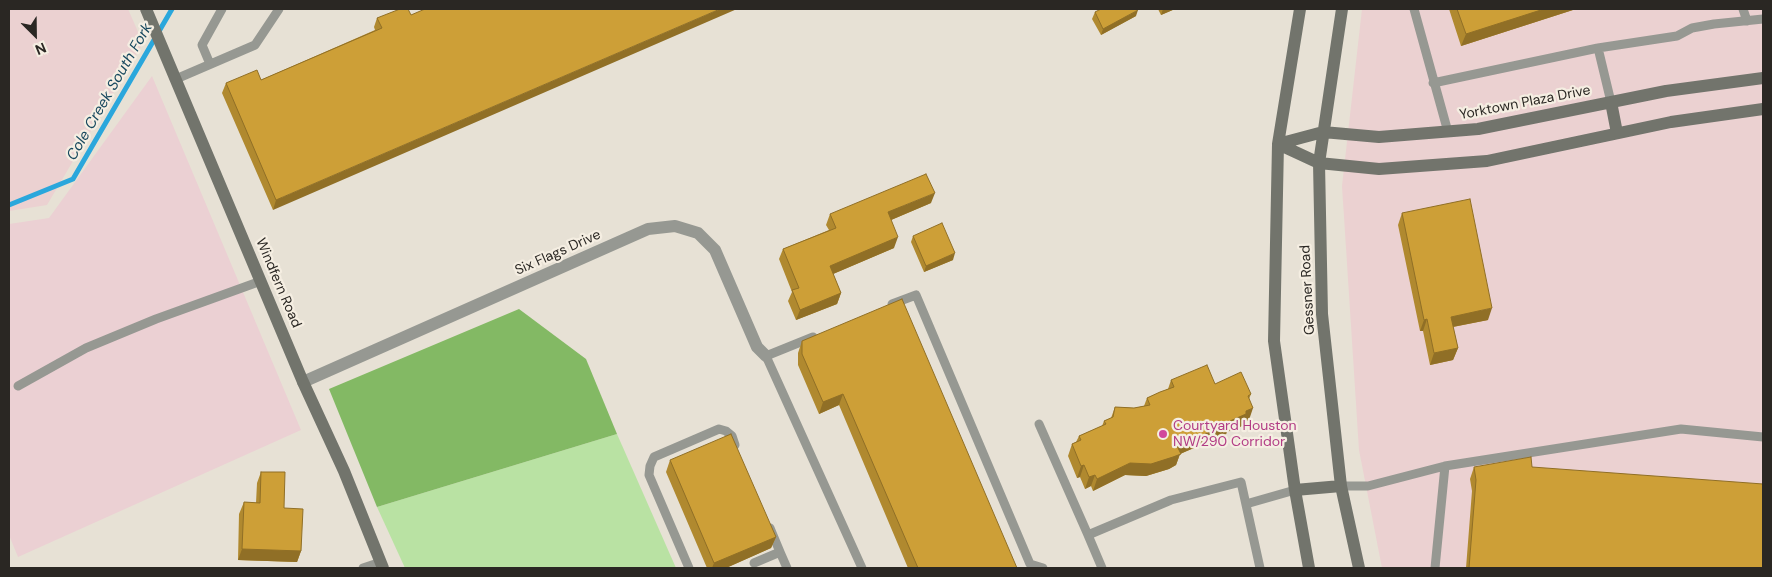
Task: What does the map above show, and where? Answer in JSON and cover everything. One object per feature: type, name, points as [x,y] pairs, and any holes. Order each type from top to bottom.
[{"type":"street","name":"Windfern Road","points":[[146,9],[303,382],[344,471],[382,565]]},
{"type":"street","points":[[1300,9],[1278,144],[1274,341],[1295,490],[1309,568]]},
{"type":"street","name":"Gessner Road","points":[[1342,9],[1322,132],[1319,163],[1322,314],[1342,486],[1359,568]]},
{"type":"street","name":"Yorktown Plaza Drive","points":[[1278,144],[1322,132],[1379,137],[1478,129],[1666,91],[1763,78]]},
{"type":"street","points":[[1611,102],[1617,133]]},
{"type":"street","points":[[1278,144],[1319,163],[1379,169],[1487,161],[1671,122],[1763,110]]},
{"type":"street","name":"Six Flags Drive","points":[[303,382],[648,229],[675,226],[698,233],[715,250],[757,347],[766,356]]},
{"type":"street","points":[[1295,490],[1342,486]]},
{"type":"lane","points":[[210,64],[202,45],[222,9]]},
{"type":"lane","points":[[176,78],[255,45],[279,9]]},
{"type":"lane","points":[[1414,9],[1448,132]]},
{"type":"lane","points":[[1743,9],[1747,20]]},
{"type":"lane","points":[[1433,83],[1598,48],[1678,36],[1692,28],[1763,19]]},
{"type":"lane","points":[[1598,48],[1611,102]]},
{"type":"lane","points":[[18,386],[86,348],[156,319],[261,281]]},
{"type":"lane","points":[[880,309],[916,295],[1030,564],[1043,568]]},
{"type":"lane","points":[[819,334],[766,356],[862,568]]},
{"type":"lane","points":[[1040,424],[1102,568]]},
{"type":"lane","points":[[689,568],[650,475],[650,466],[654,457],[719,429],[726,431],[732,436],[739,454]]},
{"type":"lane","points":[[1342,486],[1368,486],[1445,466],[1681,429],[1763,437]]},
{"type":"lane","points":[[1435,568],[1445,466]]},
{"type":"lane","points":[[1088,535],[1171,500],[1241,482],[1260,568]]},
{"type":"lane","points":[[1246,504],[1295,490]]},
{"type":"lane","points":[[768,523],[786,568]]},
{"type":"lane","points":[[754,563],[780,552]]},
{"type":"lane","points":[[363,568],[382,565]]},
{"type":"shaded area","points":[[9,9],[128,9],[143,43],[47,205],[9,211]]},
{"type":"shaded area","points":[[1362,9],[1763,9],[1763,568],[1382,568],[1359,450],[1342,186]]},
{"type":"shaded area","points":[[152,76],[301,430],[18,557],[9,535],[9,224],[49,218]]},
{"type":"green space","points":[[519,309],[586,359],[617,434],[377,507],[329,389]]},
{"type":"green space","points":[[617,434],[676,568],[405,568],[377,507]]},
{"type":"building","points":[[400,9],[408,9],[411,15],[425,9],[720,9],[276,200],[226,83],[257,70],[261,80],[382,28],[377,18]]},
{"type":"building","points":[[1101,9],[1138,10],[1103,29],[1095,12]]},
{"type":"building","points":[[1457,9],[1544,9],[1466,34]]},
{"type":"building","points":[[926,174],[935,193],[888,212],[898,237],[830,266],[841,293],[800,310],[792,290],[799,288],[783,249],[836,228],[830,214]]},
{"type":"building","points":[[1470,199],[1492,308],[1451,317],[1458,348],[1434,353],[1427,319],[1424,320],[1402,213]]},
{"type":"building","points":[[942,223],[955,253],[926,266],[913,236]]},
{"type":"building","points":[[902,299],[1017,568],[918,568],[843,394],[823,402],[802,354],[802,341]]},
{"type":"building","name":"Courtyard Houston NW/290 Corridor","points":[[1207,365],[1215,384],[1241,372],[1251,394],[1248,396],[1253,408],[1246,411],[1246,414],[1230,421],[1231,423],[1177,446],[1181,454],[1151,464],[1130,463],[1097,479],[1095,475],[1089,477],[1084,465],[1081,466],[1072,444],[1081,440],[1079,436],[1106,424],[1104,421],[1113,417],[1115,407],[1134,408],[1150,405],[1147,398],[1174,387],[1171,380]]},
{"type":"building","points":[[731,434],[776,537],[714,563],[670,460]]},
{"type":"building","points":[[1531,457],[1532,467],[1763,484],[1763,568],[1469,568],[1476,480],[1474,467]]},
{"type":"building","points":[[261,472],[285,472],[284,508],[303,509],[301,551],[242,549],[244,502],[260,503]]},
{"type":"waterway","name":"Cole Creek South Fork","points":[[9,205],[73,179],[172,9]]},
{"type":"place","name":"Courtyard Houston NW/290 Corridor","points":[[1163,434]]}]
